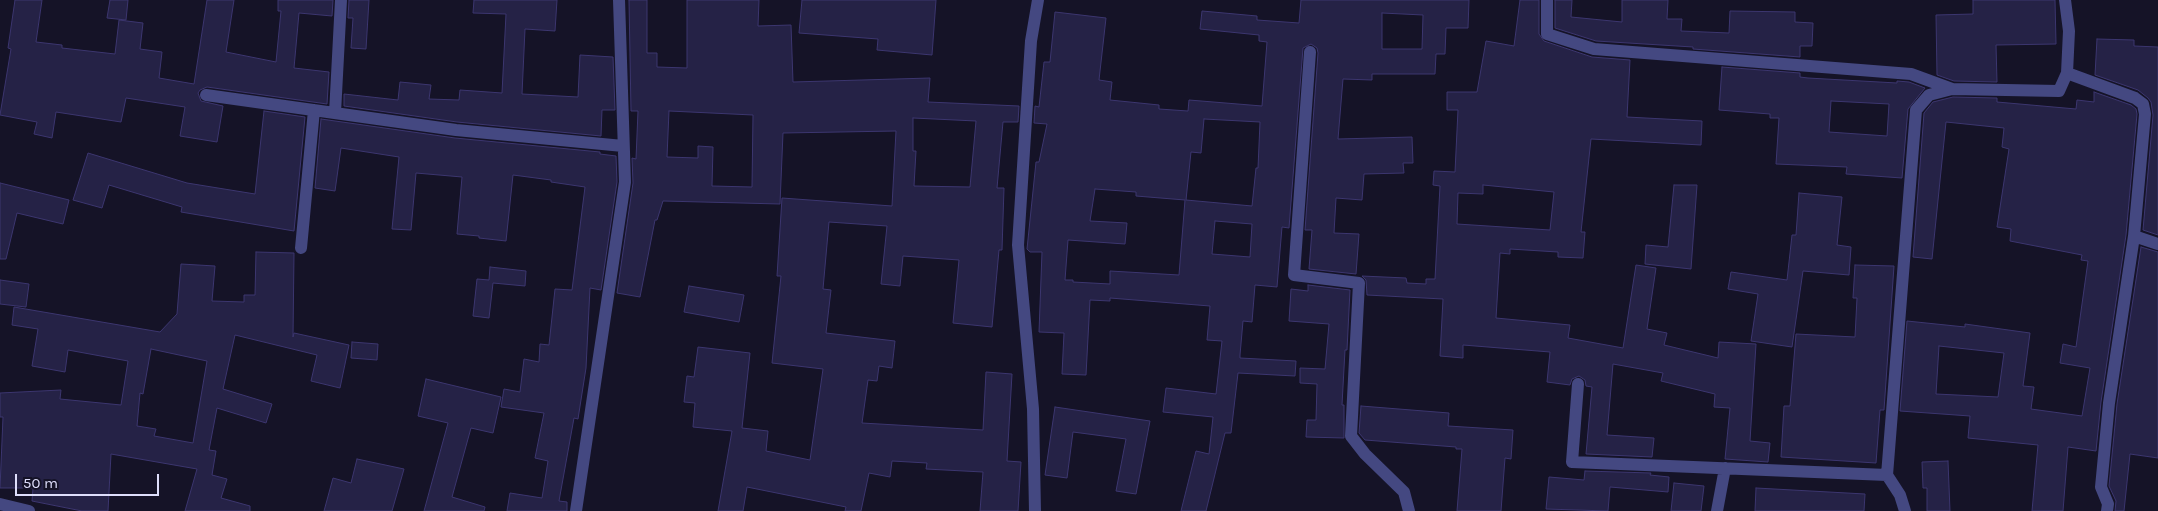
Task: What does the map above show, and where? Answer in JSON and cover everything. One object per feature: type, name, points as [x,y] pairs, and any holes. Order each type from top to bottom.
[{"type":"street","points":[[335,113],[341,0]]},
{"type":"street","points":[[576,511],[625,182],[620,0]]},
{"type":"street","points":[[1035,511],[1033,409],[1018,245],[1031,41],[1038,0]]},
{"type":"street","points":[[1548,0],[1547,34],[1594,49],[1911,74],[1952,89]]},
{"type":"street","points":[[1905,511],[1900,495],[1887,475],[1916,110],[1929,95],[1952,89],[2059,92],[2067,73],[2069,31],[2065,0]]},
{"type":"street","points":[[1310,52],[1294,275],[1359,283],[1352,436],[1365,454],[1404,492],[1409,511]]},
{"type":"street","points":[[2067,73],[2136,98],[2143,104],[2145,114],[2134,236],[2106,431],[2101,487],[2108,504],[2107,511]]},
{"type":"street","points":[[206,95],[456,130],[623,146]]},
{"type":"street","points":[[301,248],[314,110]]},
{"type":"street","points":[[2134,236],[2158,244]]},
{"type":"street","points":[[1578,384],[1572,462],[1887,475]]},
{"type":"street","points":[[1717,511],[1725,468]]},
{"type":"street","points":[[0,504],[29,511]]},
{"type":"building","points":[[15,0],[42,0],[36,42],[62,45],[62,48],[115,54],[119,20],[143,23],[140,49],[162,52],[159,78],[194,84],[207,0],[234,0],[226,52],[276,62],[281,11],[278,11],[278,0],[333,0],[332,16],[299,13],[294,68],[329,72],[327,104],[207,87],[198,93],[201,101],[223,106],[217,142],[180,136],[185,107],[126,98],[121,122],[56,112],[52,138],[34,134],[37,122],[0,115],[11,49],[8,48]]},
{"type":"building","points":[[110,0],[128,0],[126,20],[107,18]]},
{"type":"building","points":[[349,0],[369,0],[366,49],[351,48],[353,18],[348,18]]},
{"type":"building","points":[[474,0],[557,0],[555,31],[525,29],[522,94],[578,97],[580,55],[613,57],[615,110],[602,110],[601,136],[457,122],[344,106],[344,94],[398,100],[400,82],[431,85],[429,99],[459,100],[460,90],[502,93],[506,14],[473,13]]},
{"type":"building","points":[[629,0],[647,0],[647,53],[657,53],[657,67],[687,68],[687,0],[759,0],[758,26],[791,25],[793,82],[930,78],[928,102],[1019,106],[1018,122],[1003,122],[997,188],[1004,188],[1002,250],[999,250],[992,327],[953,323],[959,260],[903,256],[900,286],[881,284],[887,226],[829,222],[823,289],[831,290],[826,333],[895,341],[892,368],[879,366],[877,381],[868,380],[862,423],[983,430],[986,372],[1012,374],[1007,461],[1021,462],[1018,511],[980,511],[983,472],[926,469],[927,463],[892,461],[890,477],[869,473],[861,511],[845,511],[846,507],[747,487],[743,511],[718,511],[732,431],[693,427],[695,403],[684,402],[687,376],[694,377],[698,347],[750,353],[742,428],[768,431],[766,451],[810,460],[823,369],[772,363],[781,276],[777,276],[782,198],[892,206],[896,131],[783,133],[780,204],[663,201],[657,220],[655,220],[640,297],[617,293],[633,183],[632,158],[636,159],[638,111],[631,111]],"holes":[[[669,111],[753,115],[752,187],[712,186],[713,147],[698,146],[698,158],[667,157]],[[913,118],[976,121],[970,187],[914,186],[916,151],[913,151]]]},
{"type":"building","points":[[802,0],[936,0],[932,55],[877,50],[878,39],[799,33]]},
{"type":"building","points":[[1301,0],[1469,0],[1468,28],[1446,28],[1445,54],[1436,54],[1435,74],[1372,74],[1372,80],[1343,79],[1338,139],[1412,137],[1413,163],[1403,163],[1404,173],[1364,174],[1362,200],[1336,198],[1334,233],[1359,234],[1356,274],[1309,269],[1312,230],[1305,230],[1318,53],[1317,48],[1311,44],[1303,48],[1289,228],[1282,227],[1277,287],[1255,285],[1252,322],[1243,321],[1240,355],[1240,358],[1296,361],[1295,376],[1238,373],[1231,433],[1225,433],[1206,511],[1181,511],[1196,451],[1209,454],[1213,417],[1163,412],[1166,388],[1216,394],[1222,341],[1207,340],[1210,306],[1110,298],[1110,301],[1090,300],[1086,375],[1062,374],[1064,333],[1039,332],[1042,252],[1030,252],[1027,249],[1036,162],[1039,162],[1047,124],[1034,123],[1035,106],[1039,107],[1044,62],[1050,62],[1055,12],[1106,18],[1099,80],[1112,82],[1110,100],[1159,105],[1159,109],[1188,111],[1189,100],[1262,106],[1267,42],[1259,41],[1259,35],[1200,29],[1202,11],[1257,16],[1257,20],[1299,23]],"holes":[[[1382,13],[1423,15],[1422,49],[1382,49]],[[1204,119],[1260,122],[1258,168],[1256,168],[1252,206],[1186,200],[1191,152],[1201,153]],[[1095,189],[1136,192],[1136,196],[1185,200],[1179,275],[1110,271],[1110,284],[1065,280],[1068,240],[1125,244],[1127,223],[1090,221]],[[1215,221],[1252,224],[1250,257],[1212,254]]]},
{"type":"building","points":[[1520,0],[1539,0],[1539,34],[1544,41],[1592,57],[1630,60],[1627,117],[1702,121],[1701,145],[1591,139],[1581,232],[1585,232],[1583,258],[1558,257],[1558,252],[1510,249],[1510,254],[1500,253],[1496,318],[1570,325],[1568,338],[1623,348],[1636,265],[1656,268],[1647,329],[1667,333],[1664,345],[1718,358],[1719,342],[1756,344],[1750,441],[1770,443],[1768,462],[1725,459],[1730,408],[1714,407],[1715,394],[1661,381],[1663,373],[1613,364],[1607,435],[1654,438],[1652,457],[1586,454],[1592,387],[1586,386],[1585,380],[1579,376],[1572,379],[1570,385],[1547,382],[1550,352],[1463,345],[1463,358],[1440,356],[1443,299],[1367,295],[1366,280],[1362,276],[1406,278],[1407,283],[1426,284],[1426,279],[1435,279],[1440,186],[1433,185],[1434,171],[1455,172],[1458,110],[1447,110],[1447,92],[1477,92],[1486,41],[1514,46]],"holes":[[[1483,185],[1554,192],[1550,230],[1457,224],[1458,193],[1483,194]]]},
{"type":"building","points":[[1555,0],[1572,0],[1571,17],[1622,22],[1622,0],[1668,0],[1667,19],[1682,19],[1681,31],[1729,33],[1730,11],[1795,12],[1795,22],[1813,23],[1812,46],[1800,46],[1800,57],[1693,49],[1693,47],[1596,41],[1555,28]]},
{"type":"building","points":[[1973,0],[2055,0],[2056,44],[1996,45],[1997,82],[1954,81],[1937,75],[1936,15],[1973,14]]},
{"type":"building","points":[[2097,39],[2134,40],[2134,46],[2158,47],[2158,235],[2143,230],[2153,115],[2151,102],[2138,90],[2095,75]]},
{"type":"building","points":[[1722,67],[1800,73],[1800,77],[1808,78],[1909,82],[1925,88],[1908,109],[1902,178],[1846,174],[1847,167],[1776,164],[1779,118],[1770,118],[1770,114],[1719,110]],"holes":[[[1831,101],[1889,104],[1887,136],[1829,132]]]},
{"type":"building","points":[[2094,92],[2131,105],[2136,109],[2137,114],[2126,235],[2101,402],[2096,451],[2068,447],[2063,511],[2032,511],[2038,445],[1968,438],[1970,416],[1900,411],[1907,321],[1965,327],[1965,324],[2030,333],[2023,386],[2034,387],[2031,409],[2082,416],[2090,368],[2060,363],[2063,344],[2076,347],[2088,261],[2081,260],[2082,255],[2010,241],[2011,229],[1997,227],[2009,149],[2002,147],[2004,128],[1946,122],[1932,259],[1913,257],[1924,113],[1933,102],[1953,97],[1997,98],[1997,102],[2076,109],[2077,100],[2094,102]],"holes":[[[1939,346],[2004,353],[1998,397],[1936,394]]]},
{"type":"building","points":[[264,111],[305,117],[294,231],[181,212],[182,207],[109,185],[102,208],[73,200],[88,153],[187,183],[255,194]]},
{"type":"building","points":[[321,119],[455,138],[600,152],[600,154],[616,156],[617,182],[601,290],[590,288],[586,368],[578,419],[574,418],[559,501],[567,502],[567,511],[507,511],[510,493],[542,498],[548,461],[535,458],[544,413],[501,407],[504,389],[520,392],[524,359],[539,362],[540,344],[549,345],[555,289],[572,290],[585,187],[513,175],[506,241],[457,234],[462,177],[416,173],[411,230],[392,229],[399,157],[341,148],[335,191],[315,188]]},
{"type":"building","points":[[0,183],[69,200],[63,224],[17,213],[6,259],[0,259]]},
{"type":"building","points":[[1674,185],[1697,185],[1691,269],[1645,264],[1646,245],[1668,247]]},
{"type":"building","points":[[1799,193],[1842,197],[1837,245],[1851,247],[1849,275],[1803,271],[1792,347],[1751,341],[1758,294],[1728,289],[1731,272],[1787,280],[1792,235],[1796,235]]},
{"type":"building","points":[[2141,247],[2158,252],[2158,458],[2130,454],[2124,511],[2115,511],[2116,501],[2109,486],[2117,404]]},
{"type":"building","points":[[256,252],[294,253],[293,337],[294,333],[349,345],[340,388],[311,381],[317,355],[235,335],[223,389],[272,404],[266,423],[217,408],[209,450],[216,451],[212,475],[227,479],[221,498],[250,506],[250,511],[185,511],[197,469],[111,454],[108,511],[82,511],[32,501],[33,488],[0,488],[3,417],[0,417],[0,393],[61,390],[60,399],[121,405],[128,361],[68,350],[65,372],[32,366],[38,329],[12,325],[14,307],[160,332],[177,314],[181,264],[215,266],[212,301],[244,302],[244,295],[255,295]],"holes":[[[151,349],[207,361],[193,443],[154,436],[156,429],[137,426],[140,393],[143,394]]]},
{"type":"building","points":[[1855,265],[1894,266],[1884,410],[1880,410],[1876,463],[1781,457],[1784,406],[1790,406],[1796,334],[1855,337],[1857,298],[1853,298]]},
{"type":"building","points":[[490,267],[526,271],[525,286],[493,283],[489,318],[473,316],[477,279],[489,280]]},
{"type":"building","points":[[0,280],[29,284],[26,307],[0,304]]},
{"type":"building","points":[[1308,285],[1350,290],[1342,405],[1344,405],[1344,438],[1306,437],[1307,420],[1316,420],[1317,384],[1300,383],[1300,368],[1325,369],[1329,324],[1289,321],[1291,289],[1308,291]]},
{"type":"building","points":[[689,286],[744,295],[739,322],[684,312]]},
{"type":"building","points":[[352,342],[378,344],[377,360],[351,358]]},
{"type":"building","points":[[426,379],[501,397],[493,433],[471,428],[452,497],[485,507],[484,511],[424,511],[448,423],[418,416]]},
{"type":"building","points":[[1361,406],[1449,413],[1448,426],[1513,430],[1511,459],[1505,458],[1501,511],[1457,511],[1462,449],[1365,440],[1359,433]]},
{"type":"building","points":[[1055,407],[1150,421],[1136,494],[1116,491],[1126,439],[1073,432],[1067,478],[1045,475]]},
{"type":"building","points":[[357,459],[404,469],[392,511],[324,511],[333,478],[351,483]]},
{"type":"building","points":[[1948,461],[1950,511],[1927,511],[1927,488],[1923,488],[1922,462]]},
{"type":"building","points":[[1585,471],[1651,473],[1650,475],[1669,477],[1668,492],[1610,487],[1608,511],[1546,509],[1549,477],[1584,480]]},
{"type":"building","points":[[1674,483],[1704,486],[1701,511],[1671,511]]},
{"type":"building","points":[[1756,488],[1865,494],[1864,511],[1755,511]]}]
